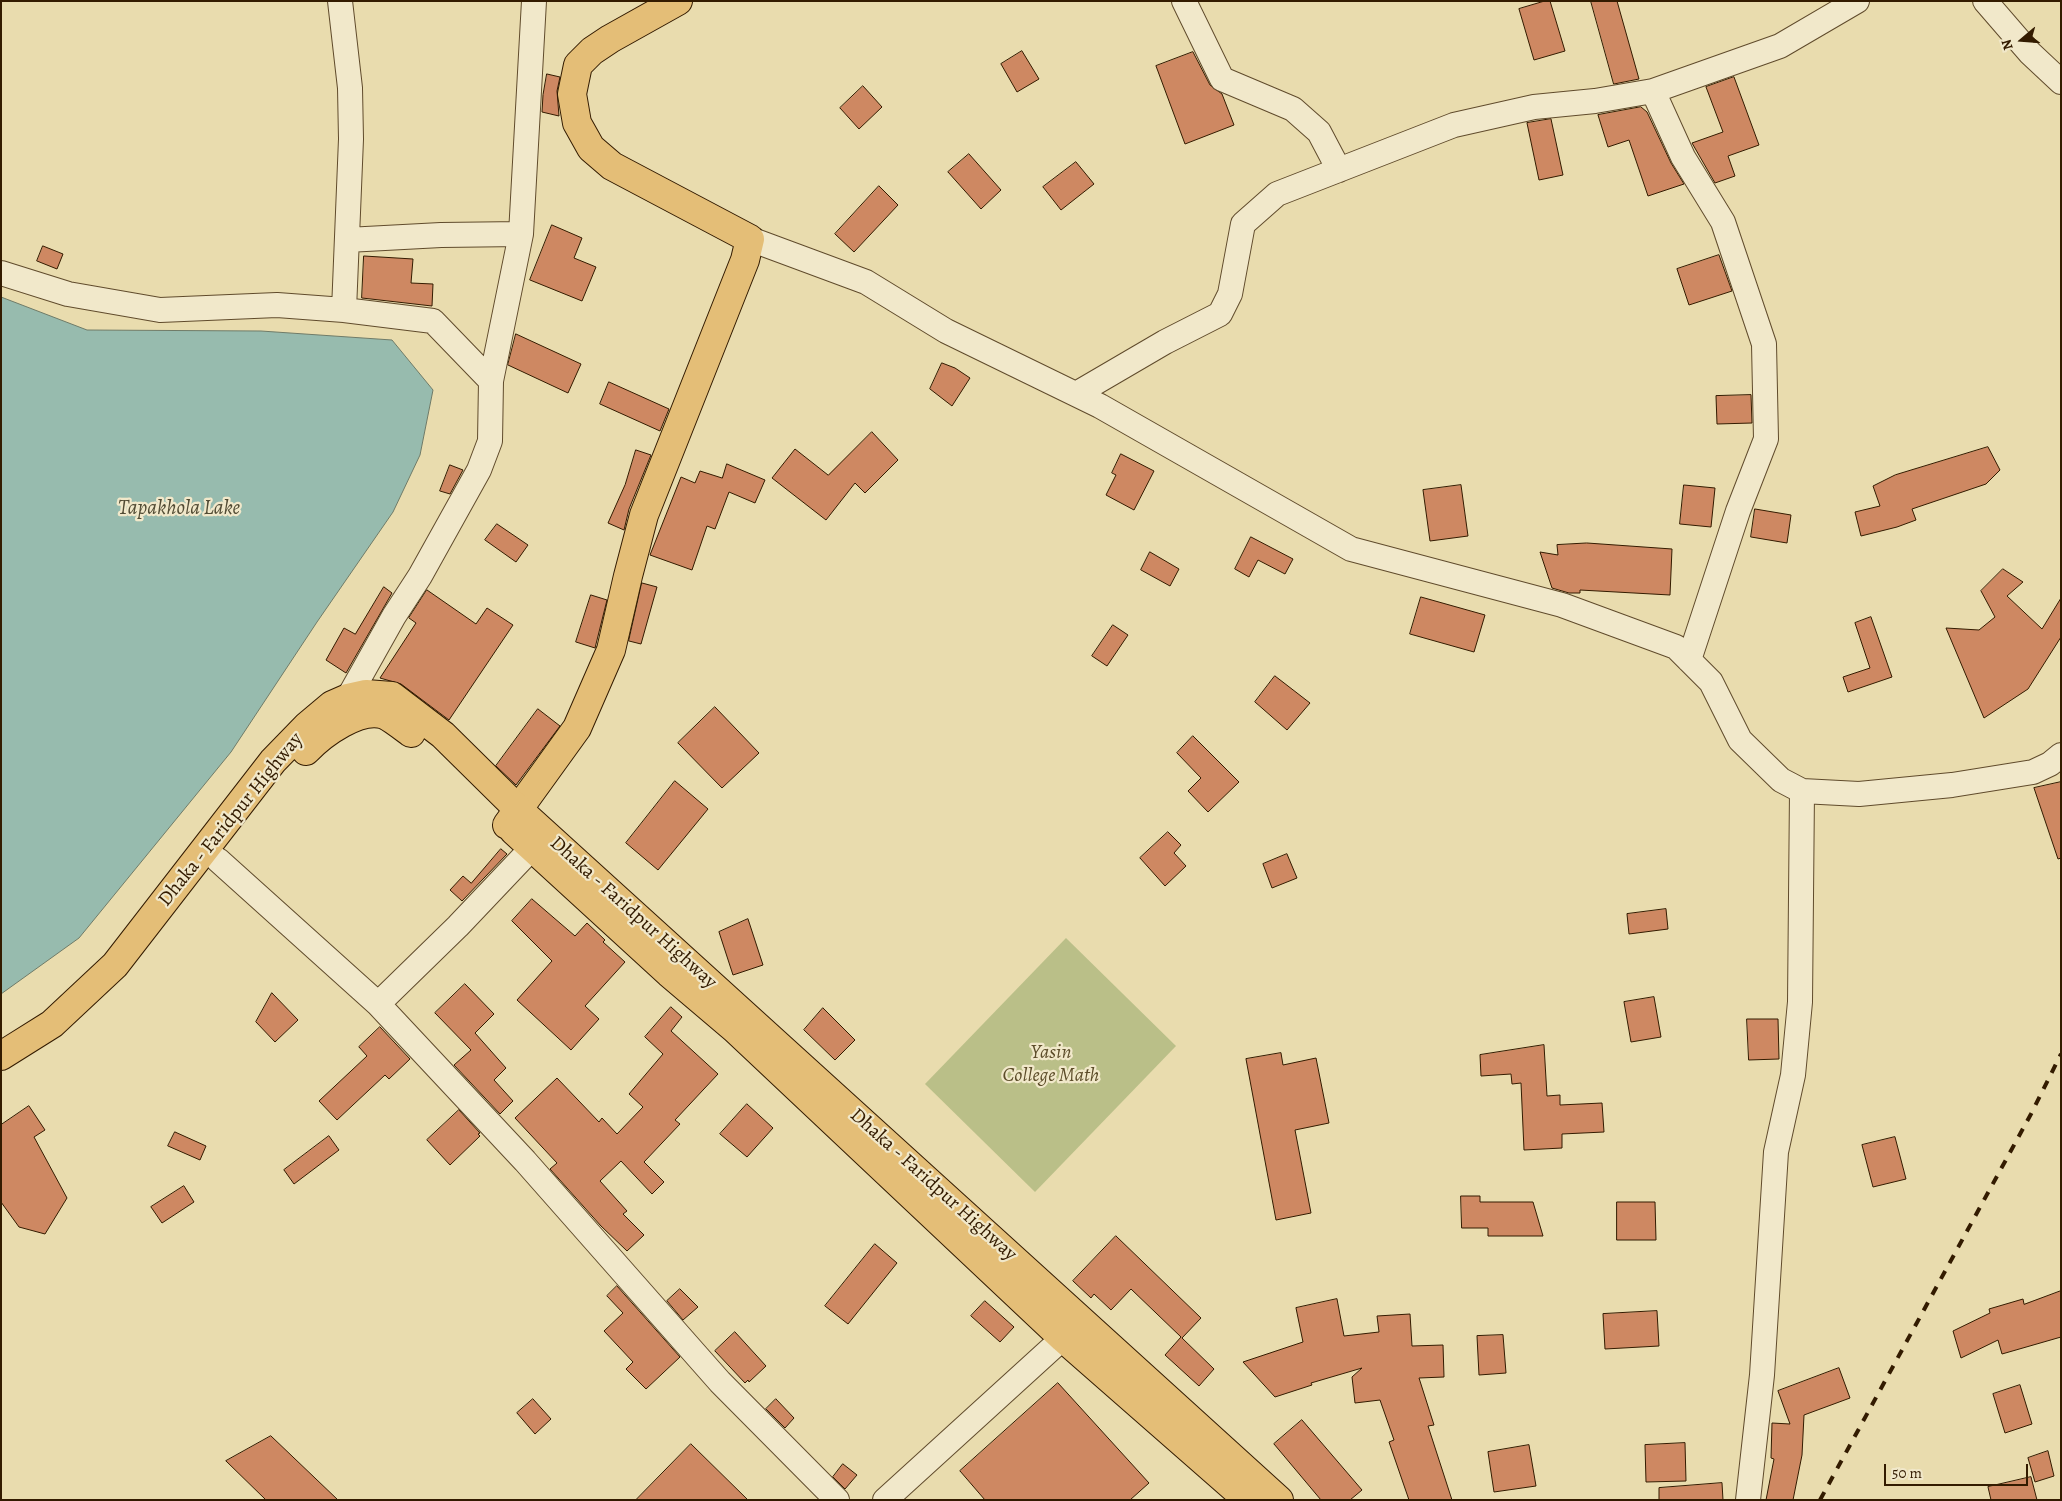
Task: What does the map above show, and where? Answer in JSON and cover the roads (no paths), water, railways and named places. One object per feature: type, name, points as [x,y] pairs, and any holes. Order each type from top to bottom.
[{"type":"main road","points":[[513,817],[578,728],[611,650],[644,515],[741,269],[750,239],[612,166],[591,148],[577,123],[572,94],[578,65],[592,51],[610,38],[678,1]]},
{"type":"main road","name":"Dhaka - Faridpur Highway","points":[[1,1056],[57,1030],[115,965],[273,761],[332,705],[348,698],[366,694],[392,696],[443,735],[513,817],[532,848],[669,973],[741,1022]]},
{"type":"main road","name":"Dhaka - Faridpur Highway","points":[[1,1075],[127,976],[286,772],[319,738],[355,716],[366,714],[384,715],[433,748],[513,817],[741,1022],[1070,1327],[1226,1466],[1279,1500]]},
{"type":"main road","name":"Dhaka - Faridpur Highway","points":[[1226,1466],[1248,1500]]},
{"type":"street","points":[[340,1],[350,88],[344,310]]},
{"type":"street","points":[[348,698],[394,616],[420,576],[479,470],[490,441],[491,381],[522,234],[534,1]]},
{"type":"street","points":[[1184,1],[1201,40],[1222,79],[1293,108],[1319,132],[1339,170]]},
{"type":"street","points":[[1076,394],[1166,342],[1220,314],[1230,294],[1243,224],[1277,194],[1454,125],[1534,107],[1595,101],[1653,92],[1780,46],[1857,1]]},
{"type":"street","points":[[1985,1],[2030,53],[2061,82]]},
{"type":"street","points":[[1653,92],[1684,158],[1723,222],[1764,344],[1766,439],[1738,511],[1690,660]]},
{"type":"street","points":[[346,240],[441,235],[522,234]]},
{"type":"street","points":[[750,239],[866,282],[946,331],[1100,406],[1351,548],[1562,606],[1676,647],[1711,682],[1740,740],[1781,780],[1802,791],[1859,794],[1952,785],[2033,772],[2050,764],[2061,755]]},
{"type":"street","points":[[1,273],[68,294],[160,310],[277,305],[344,310],[433,321],[491,381]]},
{"type":"street","points":[[1748,1500],[1762,1375],[1776,1152],[1793,1075],[1800,1002],[1802,791]]},
{"type":"street","points":[[378,1004],[458,926],[532,848]]},
{"type":"street","points":[[218,860],[378,1004],[525,1161],[720,1382],[837,1500]]},
{"type":"street","points":[[885,1500],[1070,1327]]},
{"type":"water","name":"Tapakhola Lake","points":[[1,297],[87,330],[261,331],[392,340],[433,390],[420,455],[393,512],[231,752],[79,938],[1,994]]},
{"type":"railway","points":[[1820,1500],[2031,1114],[2061,1054]]},
{"type":"park label","name":"Yasin College Math","points":[[1051,1064]]}]
